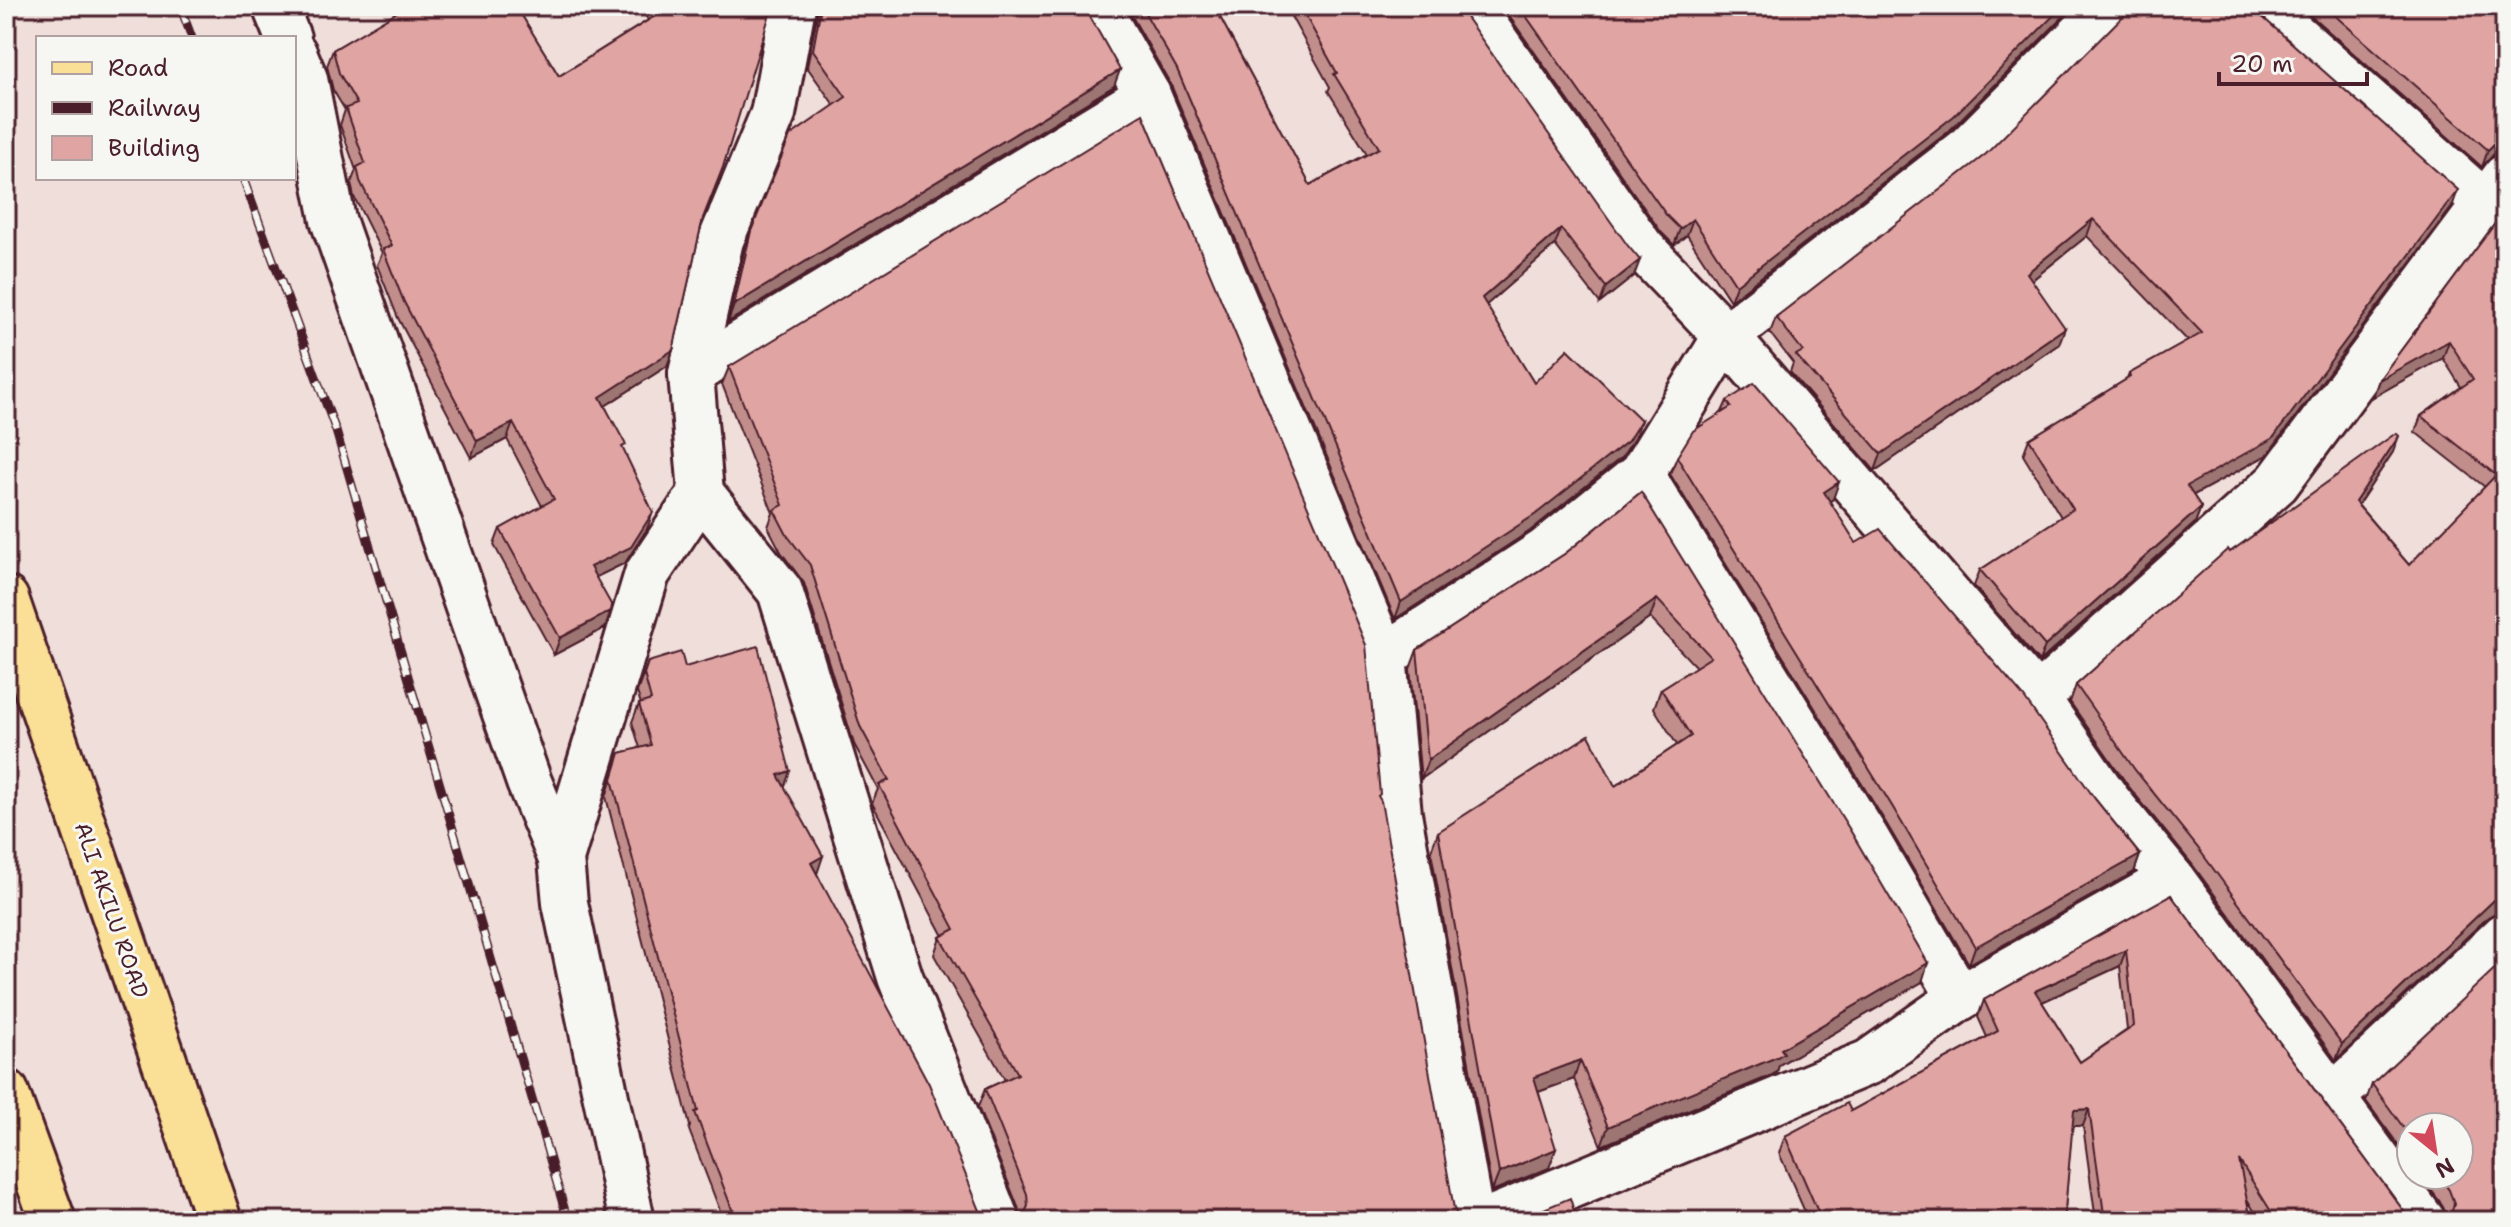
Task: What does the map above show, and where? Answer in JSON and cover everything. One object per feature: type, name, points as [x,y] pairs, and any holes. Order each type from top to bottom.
[{"type":"main road","name":"ALI AKILU ROAD","points":[[6,599],[219,1221]]},
{"type":"main road","points":[[6,1092],[53,1221]]},
{"type":"street","points":[[275,6],[287,36]]},
{"type":"street","points":[[793,6],[773,114],[721,240],[691,374],[701,493],[780,591],[900,977],[997,1221]]},
{"type":"street","points":[[1097,6],[1148,95],[1384,656],[1399,814],[1472,1221]]},
{"type":"street","points":[[1471,6],[1642,248],[1726,336],[2037,698],[2109,802],[2172,879],[2423,1221]]},
{"type":"street","points":[[1384,656],[1545,551],[1641,474],[1726,336],[1965,151],[2109,6]]},
{"type":"street","points":[[2037,698],[2277,483],[2495,191],[2262,6]]},
{"type":"street","points":[[296,58],[305,79],[333,220],[529,782],[561,859],[565,903],[632,1221]]},
{"type":"street","points":[[691,374],[1148,95]]},
{"type":"street","points":[[1641,474],[1865,836],[1960,998]]},
{"type":"street","points":[[561,859],[647,574],[701,493]]},
{"type":"street","points":[[1486,1221],[1869,1062],[1960,998],[2172,879]]},
{"type":"street","points":[[2333,1097],[2505,935]]},
{"type":"building","points":[[407,6],[516,6],[559,76],[660,13],[656,6],[771,6],[723,167],[703,218],[673,350],[600,397],[626,445],[622,447],[653,512],[631,547],[590,567],[612,606],[611,611],[560,638],[500,529],[554,499],[513,423],[477,441],[404,302],[383,249],[392,246],[360,181],[357,167],[365,163],[346,108],[357,104],[339,73],[333,50]]},
{"type":"building","points":[[821,6],[1084,6],[1120,70],[734,305],[751,231],[790,136],[846,97],[813,50]]},
{"type":"building","points":[[1141,6],[1214,6],[1310,185],[1379,148],[1334,74],[1337,73],[1300,6],[1458,6],[1640,260],[1606,287],[1561,229],[1482,298],[1534,383],[1568,349],[1641,420],[1628,441],[1536,514],[1401,602],[1177,69]]},
{"type":"building","points":[[1519,6],[2063,6],[1954,116],[1736,285],[1693,219],[1680,229],[1667,216]]},
{"type":"building","points":[[2133,6],[2250,6],[2458,190],[2273,438],[2187,486],[2201,507],[2045,646],[1980,570],[2073,509],[2029,439],[2130,377],[2129,374],[2202,333],[2093,219],[2027,273],[2065,328],[1881,454],[1796,355],[1803,351],[1776,317],[1986,154]]},
{"type":"building","points":[[2324,6],[2505,6],[2505,137],[2488,150]]},
{"type":"building","points":[[1143,114],[1366,645],[1378,796],[1454,1209],[1461,1221],[1020,1221],[1028,1206],[1027,1194],[985,1089],[1018,1074],[940,937],[955,929],[879,785],[889,780],[860,726],[810,565],[787,535],[774,510],[783,505],[729,367]]},
{"type":"building","points":[[2505,210],[2505,894],[2494,900],[2342,1044],[2198,848],[2135,770],[2076,685],[2228,549],[2230,552],[2396,433],[2399,436],[2355,502],[2409,565],[2496,475],[2421,416],[2473,379],[2449,341],[2379,380]]},
{"type":"building","points":[[1754,383],[1839,482],[1824,492],[1856,543],[1880,529],[2023,696],[2095,799],[2140,855],[1975,947],[1677,457],[1693,431],[1731,407],[1727,401]]},
{"type":"building","points":[[1641,492],[1850,830],[1928,963],[1781,1049],[1784,1053],[1777,1057],[1608,1127],[1580,1060],[1534,1077],[1556,1149],[1499,1173],[1438,832],[1589,735],[1615,786],[1691,736],[1661,689],[1711,657],[1657,599],[1428,760],[1417,650],[1566,553]]},
{"type":"building","points":[[758,646],[790,771],[778,775],[823,856],[811,863],[929,1084],[981,1213],[987,1221],[732,1221],[731,1218],[735,1217],[695,1112],[698,1111],[612,779],[620,753],[651,745],[639,704],[651,700],[644,674],[648,662],[681,652],[685,667]]},
{"type":"building","points":[[2171,895],[2411,1221],[2277,1221],[2239,1160],[2251,1221],[2105,1221],[2089,1109],[2074,1110],[2064,1221],[1822,1221],[1785,1136],[1847,1103],[1851,1111],[1998,1031],[1984,1000]],"holes":[[[2126,950],[2134,1026],[2080,1062],[2035,991]]]},
{"type":"building","points":[[2505,959],[2505,1221],[2447,1221],[2454,1203],[2449,1191],[2475,1191],[2475,1111],[2395,1111],[2395,1116],[2372,1084]]},
{"type":"building","points":[[1570,1198],[1577,1221],[1515,1221]]},
{"type":"railway","points":[[180,6],[191,36]]},
{"type":"railway","points":[[244,180],[336,431],[568,1221]]}]
